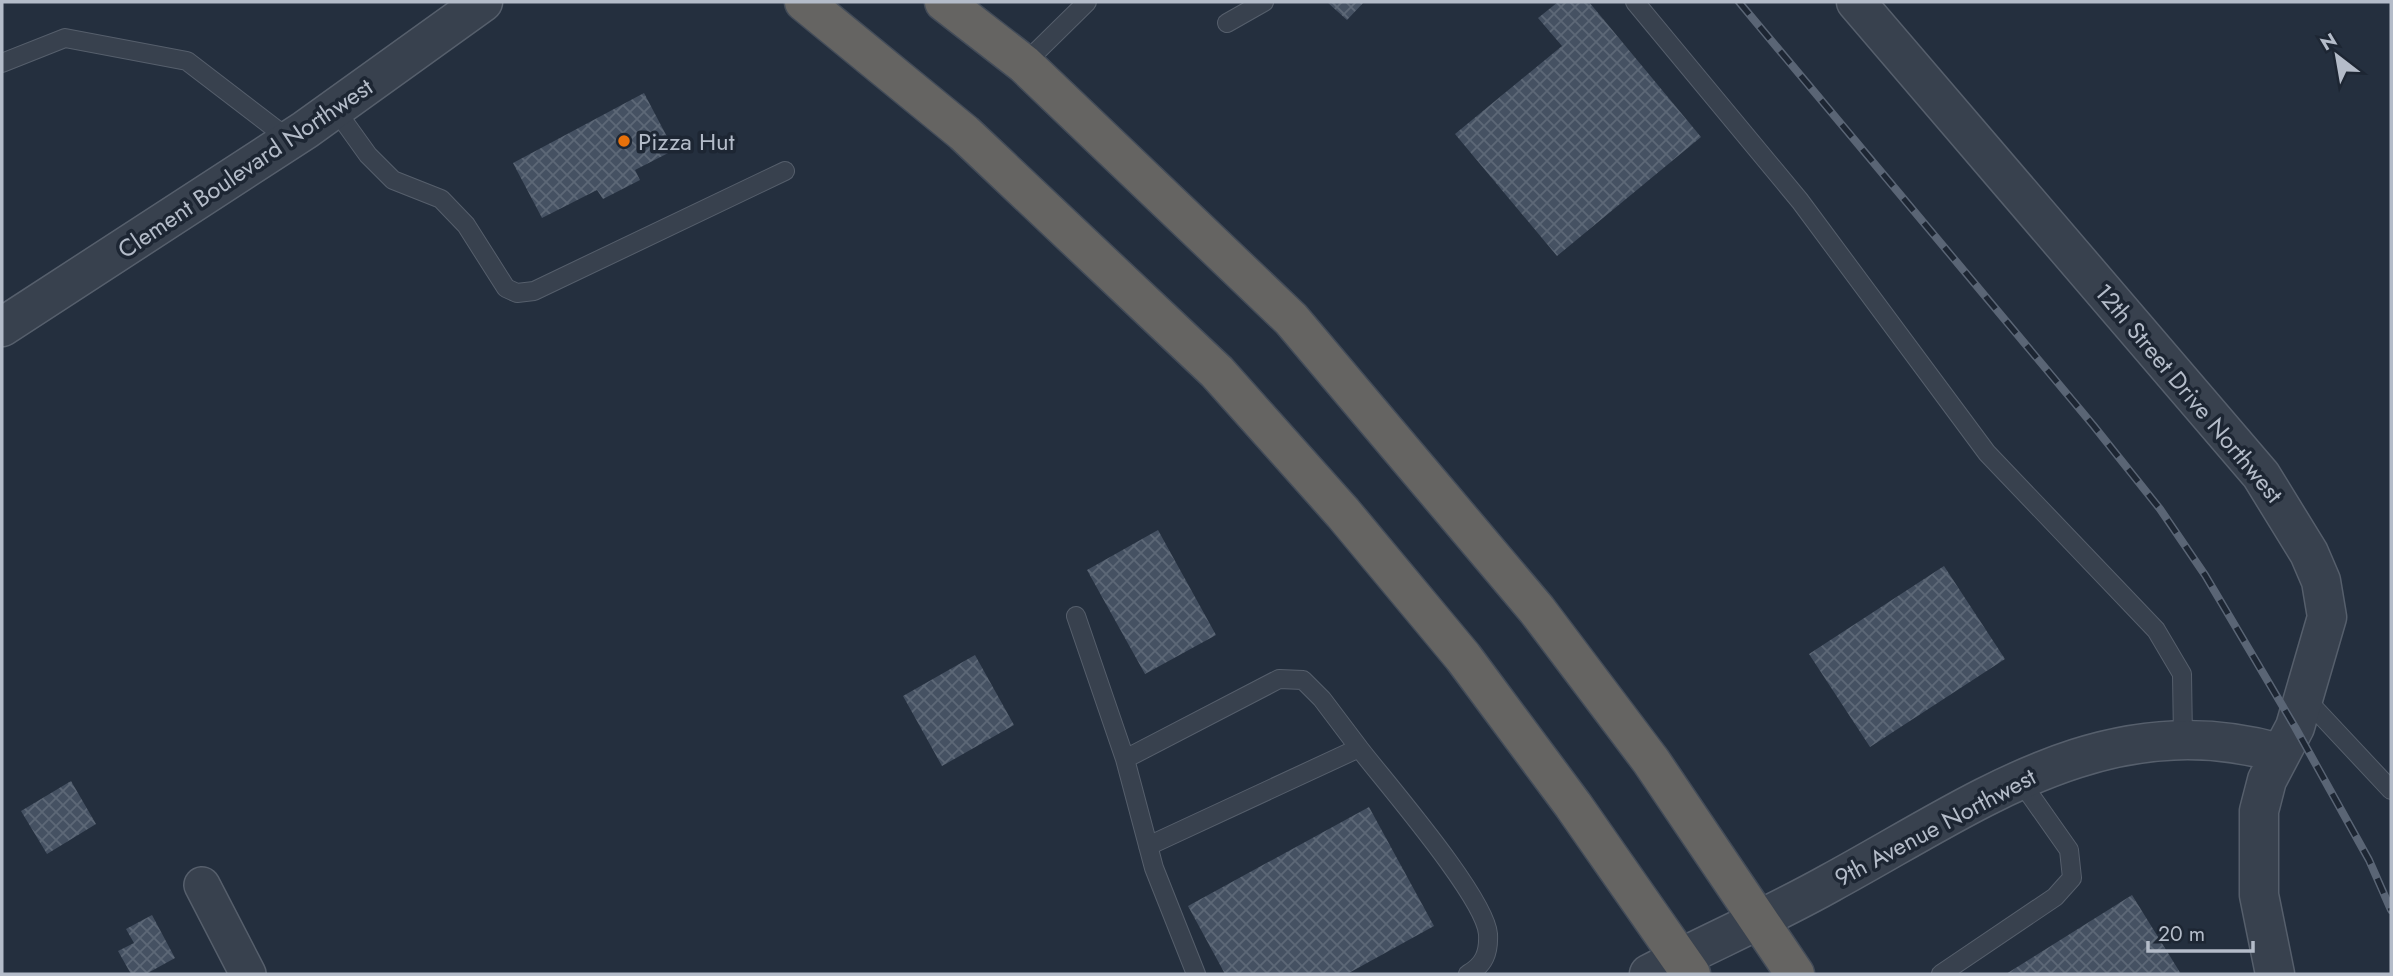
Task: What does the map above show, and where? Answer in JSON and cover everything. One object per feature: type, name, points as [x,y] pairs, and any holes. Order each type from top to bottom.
[{"type":"highway","points":[[804,2],[964,132],[1217,372],[1343,513],[1463,657],[1573,805],[1674,969]]},
{"type":"highway","points":[[944,2],[1024,64],[1291,319],[1414,461],[1546,621],[1651,761],[1795,974]]},
{"type":"highway","points":[[956,2],[984,32]]},
{"type":"street","name":"Clement Boulevard Northwest","points":[[2,327],[290,140],[483,2]]},
{"type":"street","name":"12th Street Drive Northwest","points":[[1856,2],[2261,475],[2287,513],[2321,581],[2327,617],[2295,727],[2267,780],[2259,811],[2259,895],[2276,974]]},
{"type":"street","name":"9th Avenue Northwest","points":[[1674,969],[1760,919],[2019,779],[2060,762],[2123,747],[2183,739],[2242,743],[2279,753]]},
{"type":"street","points":[[202,885],[248,974]]},
{"type":"lane","points":[[1024,64],[1087,2]]},
{"type":"lane","points":[[1227,23],[1264,2]]},
{"type":"lane","points":[[1635,2],[1800,201],[1987,453],[2156,630],[2182,674],[2183,739]]},
{"type":"lane","points":[[2,63],[65,38],[187,61],[290,140]]},
{"type":"lane","points":[[335,109],[368,155],[393,180],[441,199],[466,225],[506,288],[517,293],[534,291],[785,171]]},
{"type":"lane","points":[[1076,616],[1125,759],[1147,846],[1196,974]]},
{"type":"lane","points":[[1125,759],[1279,680],[1303,680],[1322,699],[1465,884],[1488,932],[1487,953],[1481,966],[1468,974]]},
{"type":"lane","points":[[2304,696],[2391,790]]},
{"type":"lane","points":[[1147,846],[1359,748]]},
{"type":"lane","points":[[1941,974],[2055,897],[2072,878],[2069,850],[2019,779]]},
{"type":"building","points":[[1327,2],[1364,2],[1347,20]]},
{"type":"building","points":[[1558,2],[1589,2],[1701,137],[1557,256],[1455,134],[1562,46],[1538,18]]},
{"type":"building","points":[[644,93],[674,150],[635,170],[640,180],[603,199],[597,190],[542,218],[513,163]]},
{"type":"building","points":[[1158,530],[1216,635],[1145,674],[1087,570]]},
{"type":"building","points":[[1944,566],[2005,659],[1870,747],[1809,654]]},
{"type":"building","points":[[975,655],[1014,725],[942,766],[903,696]]},
{"type":"building","points":[[71,781],[96,824],[47,854],[21,811]]},
{"type":"building","points":[[1369,807],[1434,926],[1347,974],[1225,974],[1188,906]]},
{"type":"building","points":[[2132,895],[2181,974],[2006,974]]},
{"type":"building","points":[[152,915],[175,958],[146,974],[131,974],[118,951],[134,943],[126,929]]},
{"type":"railway","points":[[1739,2],[2093,425],[2160,509],[2205,575],[2295,727],[2369,860],[2391,910]]},
{"type":"place","name":"Pizza Hut","points":[[624,141]]}]
